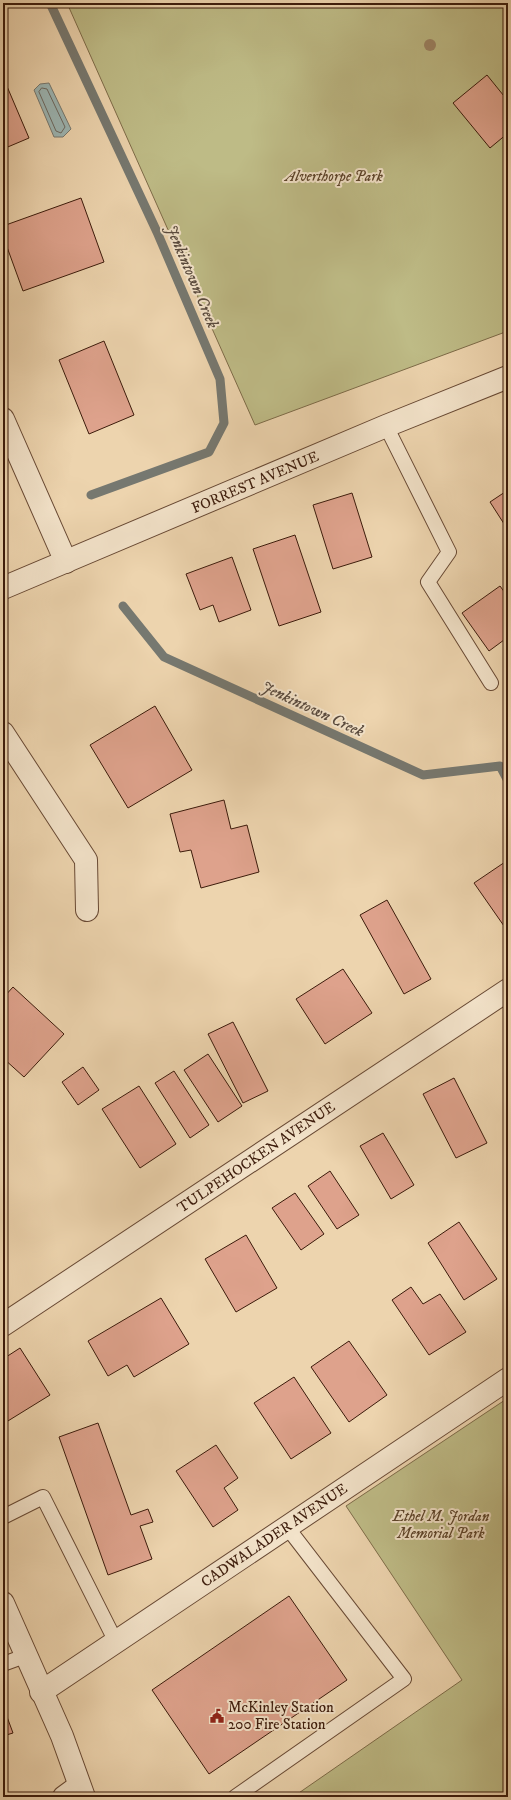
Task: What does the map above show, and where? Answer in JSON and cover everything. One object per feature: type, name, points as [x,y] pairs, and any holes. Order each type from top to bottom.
[{"type":"street","name":"FORREST AVENUE","points":[[3,588],[386,426],[508,377]]},
{"type":"street","points":[[3,419],[66,562]]},
{"type":"street","points":[[3,733],[86,860],[87,910]]},
{"type":"street","name":"TULPEHOCKEN AVENUE","points":[[3,1325],[508,990]]},
{"type":"street","name":"CADWALADER AVENUE","points":[[41,1692],[508,1379]]},
{"type":"street","points":[[3,1603],[25,1656],[62,1736],[76,1793]]},
{"type":"lane","points":[[386,426],[449,552],[428,582],[491,683]]},
{"type":"lane","points":[[3,1517],[43,1497],[116,1642]]},
{"type":"lane","points":[[235,1797],[404,1679],[287,1527]]},
{"type":"lane","points":[[3,1664],[25,1656]]},
{"type":"green space","name":"Alverthorpe Park","points":[[67,3],[508,3],[508,331],[255,425]]},
{"type":"green space","name":"Ethel M. Jordan Memorial Park","points":[[508,1398],[508,1797],[293,1797],[462,1680],[346,1506]]},
{"type":"water","points":[[49,83],[71,129],[63,137],[54,137],[34,90],[40,84]]},
{"type":"building","points":[[487,75],[508,101],[508,133],[490,148],[453,103]]},
{"type":"building","points":[[3,77],[29,138],[3,149]]},
{"type":"building","points":[[81,198],[104,262],[23,291],[3,236],[3,226]]},
{"type":"building","points":[[104,341],[134,415],[89,434],[59,360]]},
{"type":"building","points":[[508,490],[508,530],[490,502]]},
{"type":"building","points":[[352,493],[372,557],[333,569],[313,505]]},
{"type":"building","points":[[295,535],[321,612],[279,626],[253,549]]},
{"type":"building","points":[[232,557],[251,610],[219,622],[213,605],[200,610],[186,574]]},
{"type":"building","points":[[500,586],[508,597],[508,637],[489,651],[462,613]]},
{"type":"building","points":[[155,706],[192,770],[128,808],[90,745]]},
{"type":"building","points":[[224,800],[231,829],[247,825],[259,872],[201,888],[191,850],[180,852],[170,814]]},
{"type":"building","points":[[508,860],[508,923],[504,926],[474,883]]},
{"type":"building","points":[[387,900],[431,979],[404,994],[360,915]]},
{"type":"building","points":[[343,969],[372,1013],[325,1044],[296,999]]},
{"type":"building","points":[[13,987],[64,1034],[24,1077],[3,1058],[3,998]]},
{"type":"building","points":[[233,1022],[268,1091],[243,1103],[208,1034]]},
{"type":"building","points":[[208,1054],[242,1106],[218,1122],[184,1070]]},
{"type":"building","points":[[83,1067],[99,1090],[78,1105],[62,1082]]},
{"type":"building","points":[[174,1071],[209,1125],[190,1138],[155,1083]]},
{"type":"building","points":[[454,1078],[487,1143],[456,1158],[423,1094]]},
{"type":"building","points":[[139,1086],[176,1144],[140,1168],[102,1109]]},
{"type":"building","points":[[383,1133],[414,1185],[391,1199],[360,1146]]},
{"type":"building","points":[[330,1171],[359,1215],[337,1229],[308,1186]]},
{"type":"building","points":[[295,1193],[324,1234],[301,1250],[272,1208]]},
{"type":"building","points":[[459,1222],[497,1279],[464,1300],[428,1243]]},
{"type":"building","points":[[246,1235],[277,1288],[236,1312],[205,1259]]},
{"type":"building","points":[[411,1287],[423,1304],[440,1294],[466,1332],[429,1355],[392,1300]]},
{"type":"building","points":[[161,1298],[189,1344],[134,1377],[127,1365],[108,1376],[88,1341]]},
{"type":"building","points":[[349,1341],[387,1395],[349,1422],[311,1367]]},
{"type":"building","points":[[20,1348],[50,1395],[3,1424],[3,1359]]},
{"type":"building","points":[[294,1377],[331,1433],[291,1459],[254,1403]]},
{"type":"building","points":[[98,1423],[131,1515],[148,1509],[153,1522],[140,1526],[152,1559],[108,1575],[59,1437]]},
{"type":"building","points":[[216,1445],[238,1478],[224,1488],[238,1510],[213,1527],[176,1471]]},
{"type":"building","points":[[289,1596],[347,1680],[209,1774],[152,1690]]},
{"type":"building","points":[[3,1706],[13,1733],[3,1736]]},
{"type":"waterway","name":"Jenkintown Creek","points":[[50,3],[157,232],[220,379],[224,423],[209,452],[91,495]]},
{"type":"waterway","name":"Jenkintown Creek","points":[[123,606],[164,657],[423,775],[500,766],[508,781]]},
{"type":"place","name":"McKinley Station 200 Fire Station","points":[[217,1716]]}]
